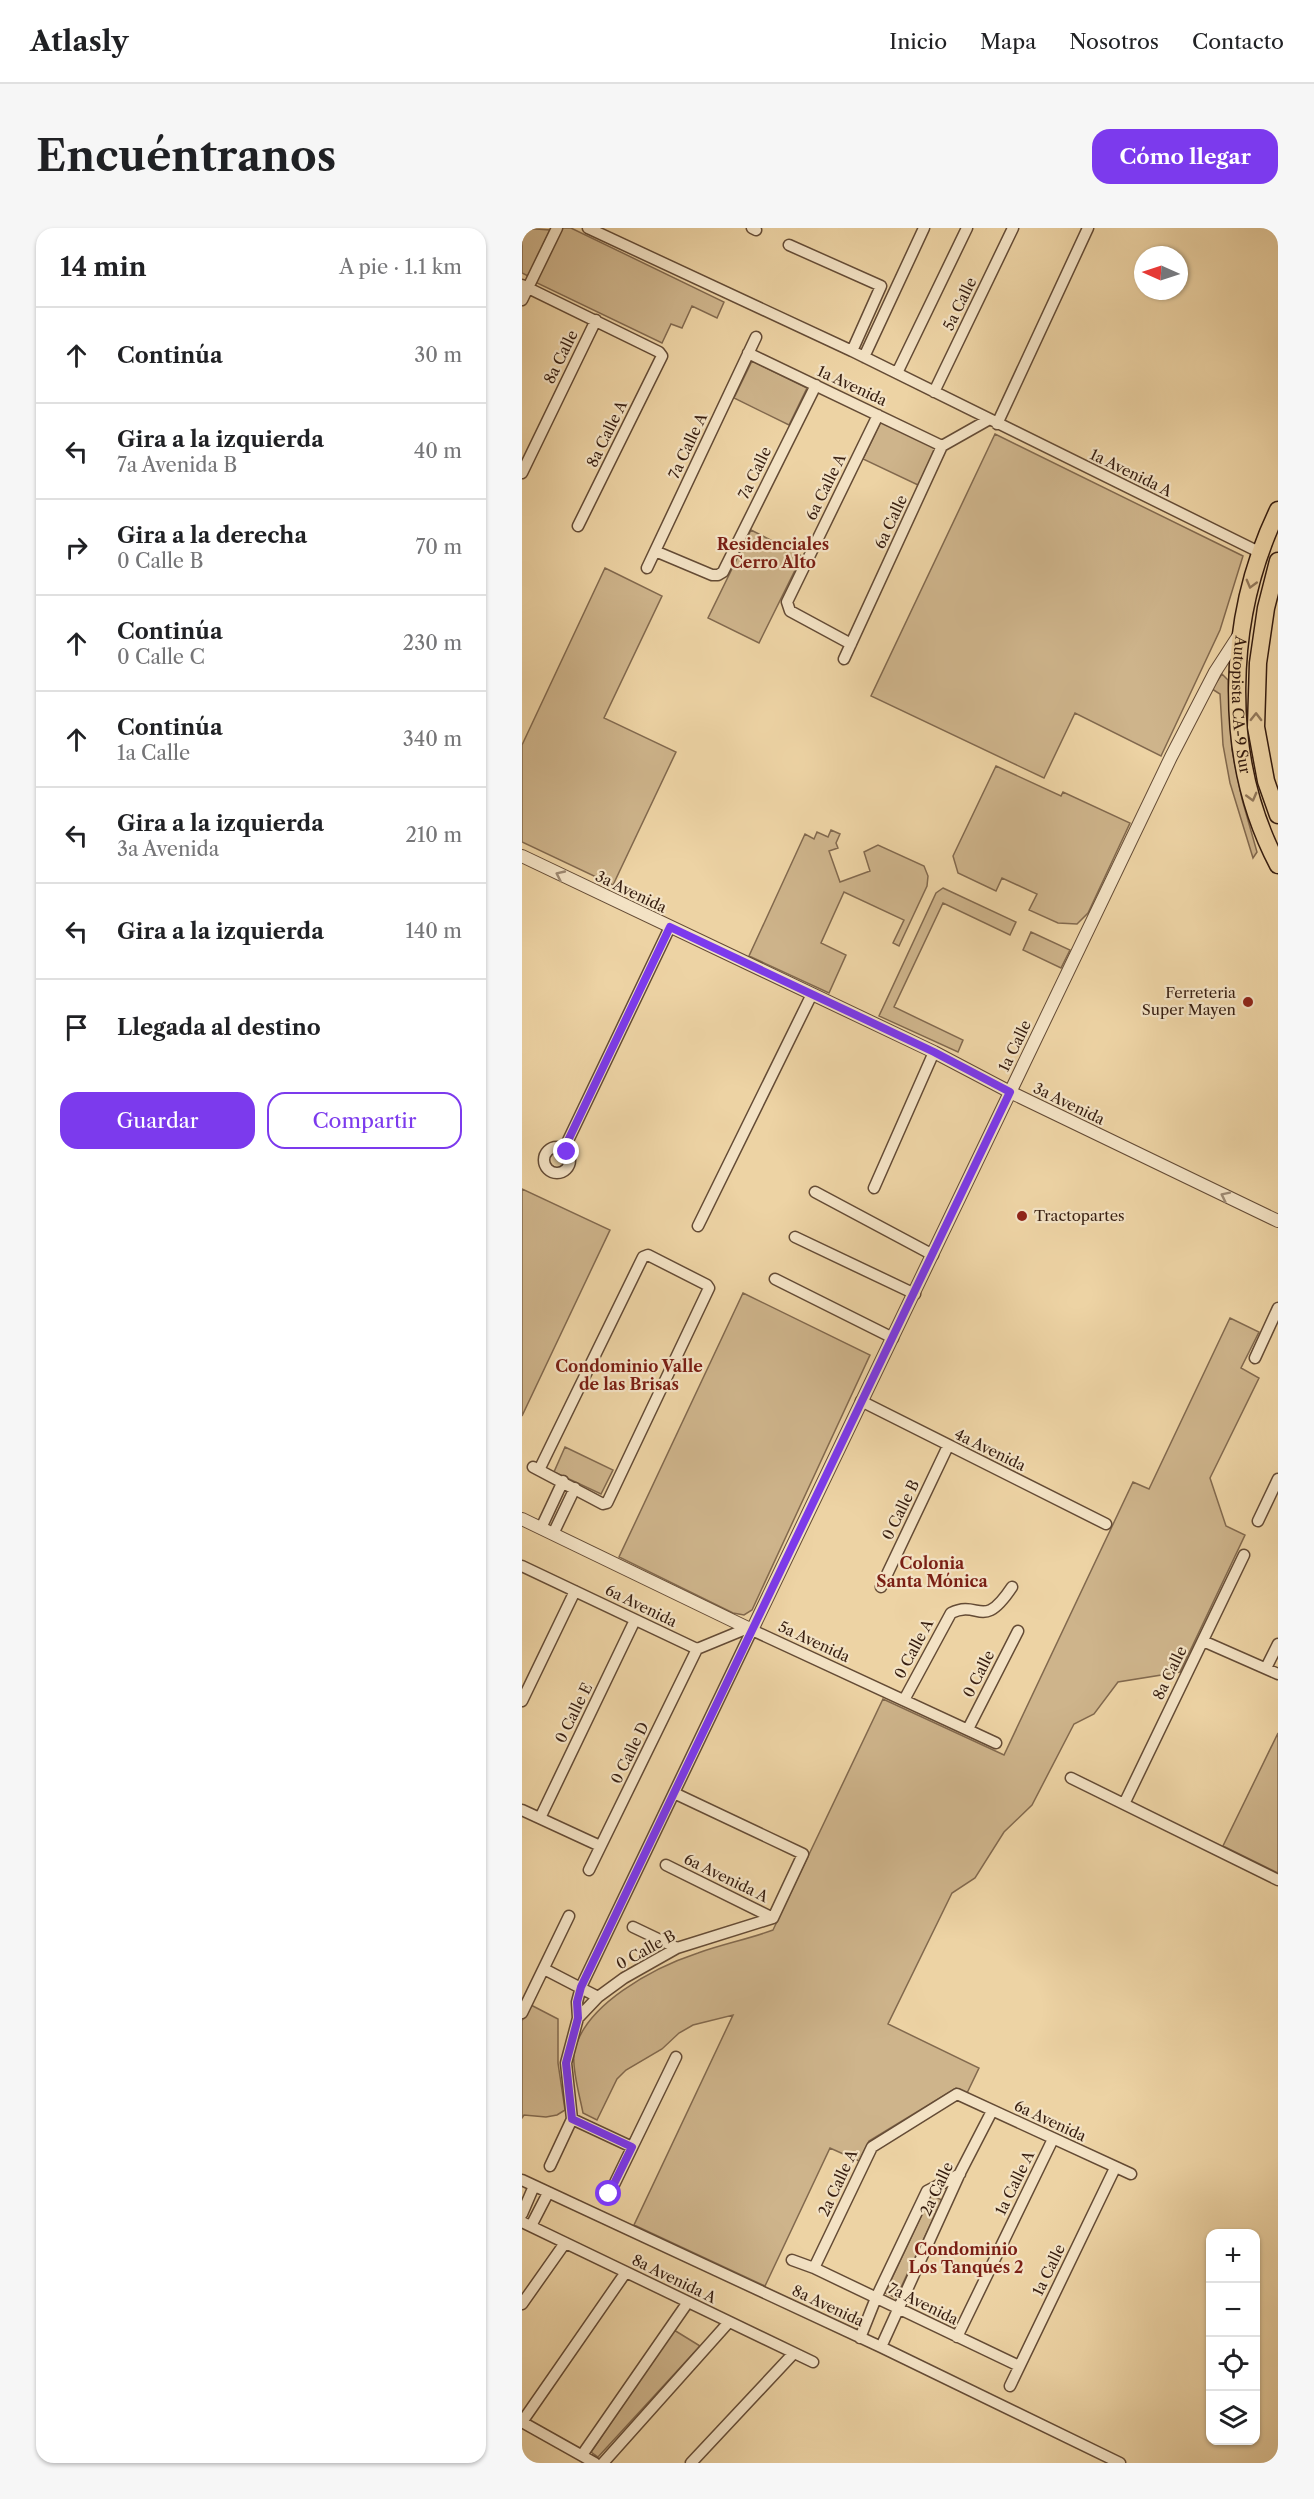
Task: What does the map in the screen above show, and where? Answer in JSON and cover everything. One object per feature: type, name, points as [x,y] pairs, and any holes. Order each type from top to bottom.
[{"type":"highway","name":"Autopista CA-9 Sur","points":[[1278,510],[1251,580],[1240,633],[1238,677],[1241,749],[1252,800],[1270,850],[1278,865]]},
{"type":"highway","name":"Autopista CA-9 Sur","points":[[1278,561],[1266,608],[1258,663],[1256,727],[1266,782],[1278,815]]},
{"type":"street","points":[[522,300],[525,286],[557,228]]},
{"type":"street","points":[[588,228],[852,351],[881,286],[789,245]]},
{"type":"street","points":[[864,357],[924,228]]},
{"type":"street","points":[[897,374],[967,228]]},
{"type":"street","name":"5a Calle","points":[[934,392],[1013,228]]},
{"type":"street","points":[[942,446],[992,422],[1088,228]]},
{"type":"street","points":[[525,286],[596,320]]},
{"type":"street","name":"8a Calle A","points":[[578,526],[662,356],[659,352],[596,320]]},
{"type":"street","name":"8a Calle","points":[[522,472],[596,320]]},
{"type":"street","name":"7a Calle A","points":[[647,568],[756,337]]},
{"type":"street","name":"1a Avenida A","points":[[852,351],[1261,553]]},
{"type":"street","name":"1a Avenida","points":[[748,353],[942,446]]},
{"type":"street","name":"7a Calle","points":[[655,551],[712,575],[721,574],[816,385]]},
{"type":"street","name":"6a Calle A","points":[[851,644],[790,611],[787,605],[878,415]]},
{"type":"street","name":"6a Calle","points":[[844,659],[942,446]]},
{"type":"street","name":"1a Calle","points":[[750,1629],[915,1294],[1171,757],[1215,672],[1240,633]]},
{"type":"street","points":[[1215,672],[1225,672],[1238,677]]},
{"type":"street","name":"3a Avenida","points":[[522,856],[934,1052],[1010,1092],[1278,1221]]},
{"type":"street","points":[[564,1149],[670,927]]},
{"type":"street","points":[[698,1226],[812,994]]},
{"type":"street","points":[[874,1188],[934,1052]]},
{"type":"street","points":[[815,1191],[933,1255]]},
{"type":"street","points":[[795,1237],[915,1294]]},
{"type":"street","points":[[648,1254],[707,1285],[709,1288],[607,1503],[603,1504],[563,1482],[536,1468],[643,1257],[648,1254]]},
{"type":"street","points":[[775,1279],[893,1338]]},
{"type":"street","points":[[1255,1358],[1278,1308]]},
{"type":"street","name":"4a Avenida","points":[[861,1401],[1106,1524]]},
{"type":"street","name":"0 Calle B","points":[[881,1587],[948,1446]]},
{"type":"street","points":[[1258,1521],[1278,1479]]},
{"type":"street","points":[[541,1528],[563,1482]]},
{"type":"street","points":[[554,1534],[575,1488]]},
{"type":"street","name":"5a Avenida","points":[[522,1519],[750,1629],[996,1743]]},
{"type":"street","name":"8a Calle","points":[[1124,1804],[1244,1555]]},
{"type":"street","name":"6a Avenida","points":[[522,1566],[697,1649]]},
{"type":"street","name":"0 Calle A","points":[[904,1700],[951,1612],[963,1609],[986,1613],[999,1605],[1012,1587]]},
{"type":"street","points":[[522,1701],[575,1591]]},
{"type":"street","name":"0 Calle E","points":[[540,1818],[635,1620]]},
{"type":"street","points":[[697,1649],[750,1629]]},
{"type":"street","points":[[579,1992],[750,1629]]},
{"type":"street","name":"0 Calle","points":[[968,1729],[1017,1631]]},
{"type":"street","points":[[1203,1641],[1278,1674]]},
{"type":"street","points":[[1266,1668],[1278,1644]]},
{"type":"street","name":"0 Calle D","points":[[589,1870],[697,1649]]},
{"type":"street","points":[[1071,1778],[1278,1880]]},
{"type":"street","points":[[674,1793],[803,1854],[773,1918]]},
{"type":"street","points":[[522,1810],[600,1846]]},
{"type":"street","name":"6a Avenida A","points":[[666,1865],[773,1918]]},
{"type":"street","points":[[522,2013],[569,1916]]},
{"type":"street","name":"0 Calle B","points":[[578,2018],[598,1997],[624,1978],[677,1948],[773,1918]]},
{"type":"street","points":[[633,1927],[677,1948]]},
{"type":"street","points":[[544,1969],[579,1992],[598,1997]]},
{"type":"street","name":"0 Calle B","points":[[572,2119],[566,2063],[578,2018],[579,1992]]},
{"type":"street","points":[[609,2194],[676,2057]]},
{"type":"street","name":"6a Avenida","points":[[957,2094],[1131,2174]]},
{"type":"street","name":"2a Calle A","points":[[814,2268],[874,2144],[957,2094]]},
{"type":"street","name":"2a Calle","points":[[881,2348],[960,2174],[992,2111]]},
{"type":"street","points":[[550,2166],[572,2119],[632,2147]]},
{"type":"street","name":"1a Calle A","points":[[957,2337],[1053,2139]]},
{"type":"street","name":"1a Calle","points":[[1010,2386],[1115,2168]]},
{"type":"street","points":[[860,2338],[876,2298],[927,2192],[960,2174]]},
{"type":"street","name":"8a Avenida","points":[[522,2180],[1120,2463]]},
{"type":"street","points":[[522,2214],[534,2186]]},
{"type":"street","points":[[526,2224],[548,2193]]},
{"type":"street","name":"8a Avenida A","points":[[526,2224],[813,2362]]},
{"type":"street","points":[[522,2304],[566,2243]]},
{"type":"street","points":[[792,2260],[814,2268]]},
{"type":"street","name":"7a Avenida","points":[[814,2268],[1019,2366]]},
{"type":"street","points":[[595,2463],[522,2422],[626,2272]]},
{"type":"street","points":[[582,2455],[688,2302]]},
{"type":"street","points":[[603,2463],[729,2322]]},
{"type":"street","points":[[691,2463],[793,2354]]},
{"type":"shaded area","points":[[522,228],[550,230],[528,276],[522,273]]},
{"type":"shaded area","points":[[561,228],[571,228],[724,302],[717,318],[692,306],[682,328],[671,324],[662,343],[535,282]]},
{"type":"shaded area","points":[[752,361],[807,388],[789,425],[734,398]]},
{"type":"shaded area","points":[[881,422],[936,448],[918,485],[863,459]]},
{"type":"shaded area","points":[[995,434],[1243,556],[1220,630],[1161,756],[1075,713],[1044,778],[871,696]]},
{"type":"shaded area","points":[[751,530],[802,556],[759,643],[708,618]]},
{"type":"shaded area","points":[[605,568],[662,596],[604,718],[676,752],[613,885],[522,842],[522,745]]},
{"type":"shaded area","points":[[1222,674],[1228,680],[1232,750],[1242,799],[1257,852],[1253,858],[1230,783],[1223,745],[1220,694],[1212,689]]},
{"type":"shaded area","points":[[996,766],[1061,796],[1063,792],[1130,823],[1088,913],[1077,924],[1058,923],[1029,910],[1037,894],[1002,878],[996,891],[958,873],[953,856]]},
{"type":"shaded area","points":[[831,830],[840,834],[836,843],[838,848],[829,851],[840,882],[870,871],[864,852],[878,845],[924,866],[928,876],[927,886],[899,946],[893,943],[904,920],[844,892],[821,943],[846,955],[829,993],[749,956],[805,834],[814,839],[817,832],[828,837]]},
{"type":"shaded area","points":[[943,888],[1016,922],[1010,935],[943,903],[894,1007],[963,1040],[958,1052],[879,1016],[936,893]]},
{"type":"shaded area","points":[[1031,932],[1070,950],[1061,968],[1023,950]]},
{"type":"shaded area","points":[[522,1189],[610,1230],[522,1416]]},
{"type":"shaded area","points":[[743,1293],[870,1355],[752,1610],[744,1615],[733,1613],[619,1557]]},
{"type":"shaded area","points":[[1230,1318],[1259,1332],[1241,1368],[1259,1378],[1210,1478],[1226,1526],[1245,1535],[1180,1672],[1118,1682],[1094,1714],[1074,1724],[1032,1805],[1004,1832],[975,1878],[952,1893],[888,2024],[979,2068],[967,2093],[956,2088],[869,2141],[859,2161],[830,2148],[765,2286],[634,2225],[733,2015],[693,2025],[679,2033],[662,2049],[626,2070],[617,2079],[597,2120],[583,2113],[577,2084],[574,2054],[580,2036],[605,2004],[642,1978],[681,1959],[773,1930],[883,1699],[1004,1755],[1133,1482],[1149,1489]]},
{"type":"shaded area","points":[[565,1447],[613,1470],[601,1494],[554,1472]]},
{"type":"shaded area","points":[[1278,1733],[1278,1873],[1223,1846]]},
{"type":"shaded area","points":[[529,2004],[558,2019],[558,2063],[565,2110],[557,2115],[546,2117],[524,2115],[522,2118],[522,2021]]},
{"type":"shaded area","points":[[931,2195],[942,2200],[896,2298],[885,2293]]},
{"type":"shaded area","points":[[674,2330],[700,2346],[598,2457],[591,2452]]},
{"type":"place","name":"Ferreteria Super Mayen","points":[[1248,1002]]},
{"type":"place","name":"Tractopartes","points":[[1022,1216]]},
{"type":"district","name":"Residenciales Cerro Alto","points":[[773,553]]},
{"type":"district","name":"Condominio Valle de las Brisas","points":[[629,1375]]},
{"type":"district","name":"Colonia Santa Mónica","points":[[932,1572]]},
{"type":"district","name":"Condominio Los Tanques 2","points":[[966,2258]]},
{"type":"route","points":[[567,1152],[564,1149],[670,927],[934,1052],[1010,1092],[581,1987],[577,2002],[578,2018],[566,2063],[572,2119],[632,2147],[609,2194]]}]
